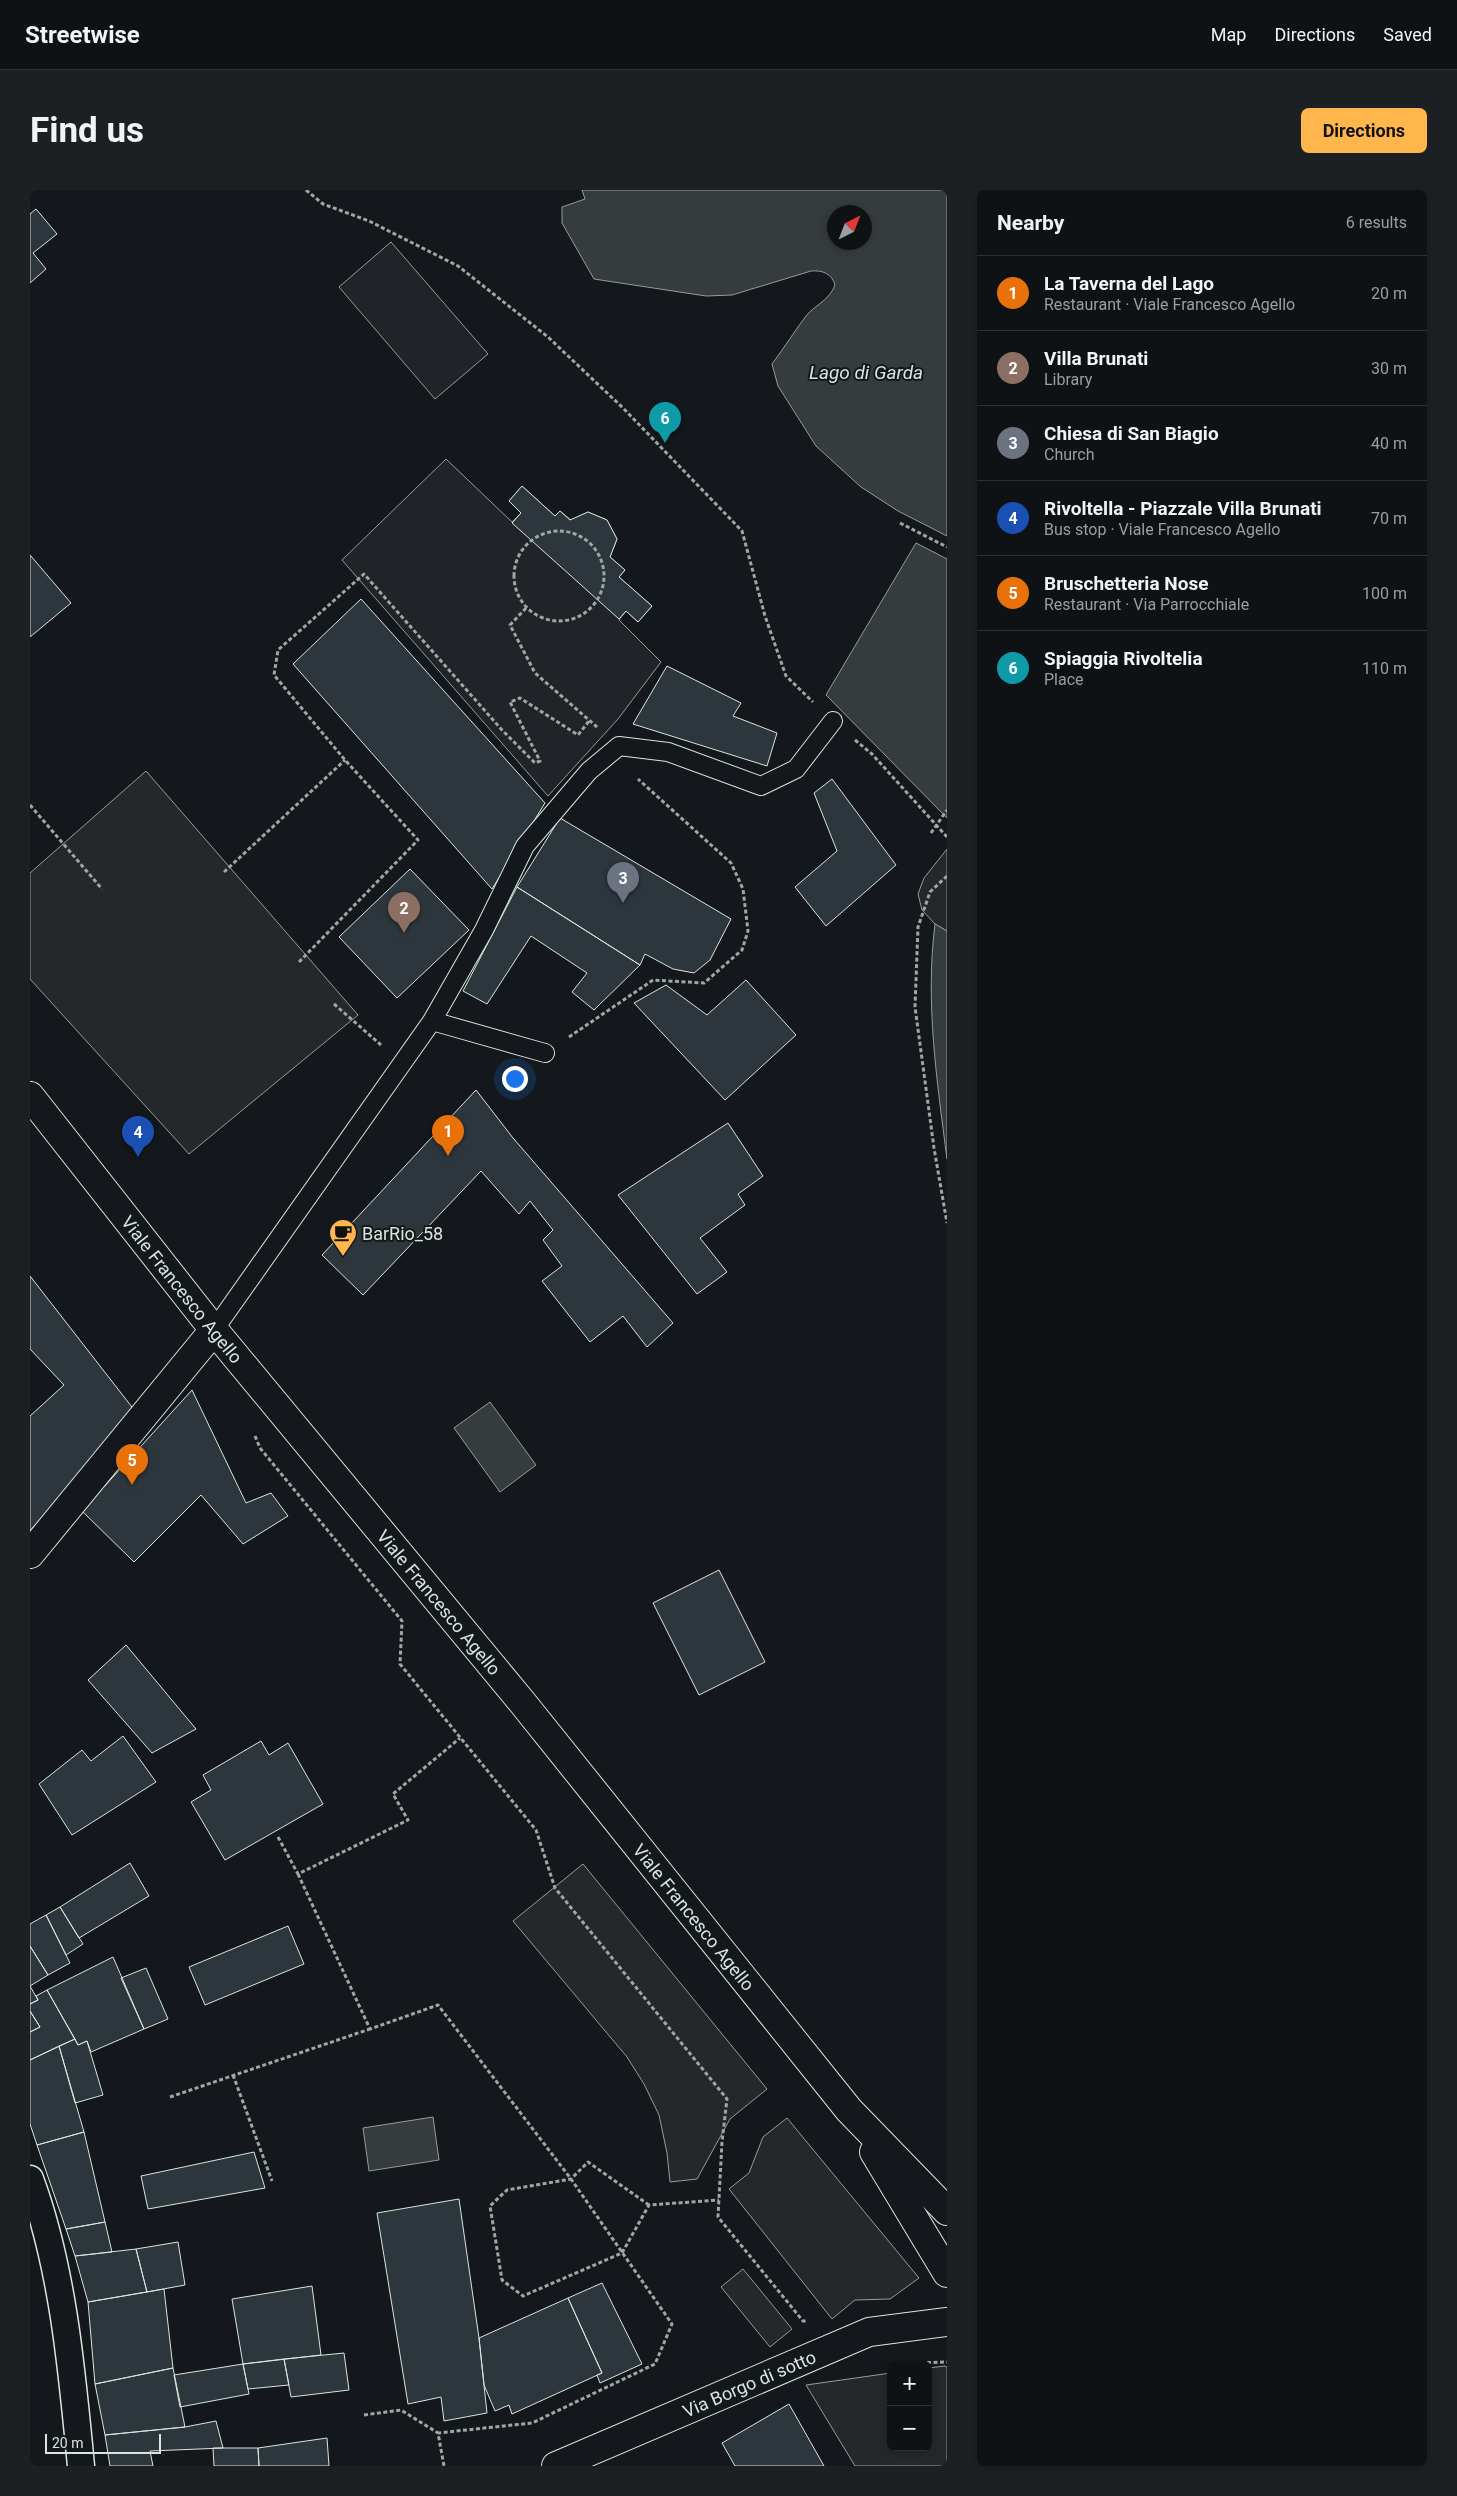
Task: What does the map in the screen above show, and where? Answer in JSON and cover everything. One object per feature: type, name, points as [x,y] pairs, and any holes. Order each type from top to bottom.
[{"type":"main road","name":"Viale Francesco Agello","points":[[30,1096],[214,1330],[522,1702],[849,2110],[947,2212]]},
{"type":"main road","points":[[30,1554],[214,1330]]},
{"type":"main road","name":"Viale Francesco Agello","points":[[849,2110],[947,2274]]},
{"type":"main road","name":"Via Borgo di sotto","points":[[556,2466],[869,2332],[947,2322]]},
{"type":"street","points":[[30,2179],[42,2212],[71,2356],[81,2466]]},
{"type":"lane","points":[[214,1330],[401,1062],[432,1021],[484,930],[525,846],[589,771],[617,747],[668,752],[761,786],[796,770],[833,721]]},
{"type":"lane","points":[[432,1021],[545,1053]]},
{"type":"path","points":[[306,190],[323,204],[370,221],[458,266],[548,337],[623,408],[742,531],[765,616],[786,676],[833,721]]},
{"type":"path","points":[[900,524],[947,547]]},
{"type":"path","points":[[556,530],[570,532],[583,537],[593,546],[601,560],[604,575],[602,590],[594,604],[584,614],[569,620],[554,621],[539,616],[526,608],[513,580],[514,565],[521,550],[530,540],[542,533],[556,530]]},
{"type":"path","points":[[299,962],[418,840],[346,760],[274,675],[278,650],[364,574],[502,730],[535,763],[540,761],[510,702],[520,698],[578,735],[589,721]]},
{"type":"path","points":[[526,608],[510,625],[536,673],[617,747]]},
{"type":"path","points":[[872,754],[947,837]]},
{"type":"path","points":[[224,872],[346,760]]},
{"type":"path","points":[[545,1053],[654,980],[704,983],[742,950],[748,930],[744,889],[731,863],[632,773],[600,761]]},
{"type":"path","points":[[30,805],[102,889]]},
{"type":"path","points":[[931,833],[947,810]]},
{"type":"path","points":[[947,876],[930,892],[918,927],[914,1007],[934,1148],[947,1223]]},
{"type":"path","points":[[334,1004],[401,1062]]},
{"type":"path","points":[[252,1430],[260,1448],[402,1621],[400,1664],[536,1830],[555,1888],[727,2099],[718,2217],[803,2321],[823,2323],[840,2344]]},
{"type":"path","points":[[298,1874],[408,1820],[393,1794],[460,1738]]},
{"type":"path","points":[[278,1837],[298,1874],[370,2029]]},
{"type":"path","points":[[170,2097],[438,2005],[570,2179],[672,2324],[655,2364],[532,2422],[438,2433],[401,2410],[364,2415]]},
{"type":"path","points":[[233,2076],[272,2181]]},
{"type":"path","points":[[649,2205],[622,2253],[523,2296],[502,2280],[490,2206],[507,2190],[570,2179],[588,2162],[649,2205],[719,2200]]},
{"type":"path","points":[[932,2363],[947,2362]]},
{"type":"path","points":[[438,2433],[444,2466]]},
{"type":"shaded area","points":[[391,242],[488,354],[435,399],[339,287]]},
{"type":"shaded area","points":[[446,459],[512,522],[521,513],[509,501],[522,486],[555,516],[560,511],[571,520],[588,512],[607,520],[617,539],[610,557],[625,570],[619,577],[652,606],[638,622],[626,611],[619,620],[661,662],[618,719],[548,796],[342,560]]},
{"type":"shaded area","points":[[146,771],[358,1015],[189,1154],[30,979],[30,873]]},
{"type":"shaded area","points":[[947,849],[947,931],[935,924],[922,910],[918,894],[924,878]]},
{"type":"shaded area","points":[[583,1864],[767,2089],[730,2119],[697,2179],[670,2182],[667,2153],[659,2115],[644,2084],[627,2057],[513,1921]]},
{"type":"shaded area","points":[[787,2118],[919,2278],[890,2299],[855,2300],[832,2319],[729,2189],[749,2173],[763,2137]]},
{"type":"shaded area","points":[[743,2269],[792,2329],[770,2347],[721,2287]]},
{"type":"shaded area","points":[[947,2367],[947,2466],[855,2466],[806,2385],[887,2374],[887,2451],[932,2451],[932,2368]]},
{"type":"water","name":"Lago di Garda","points":[[582,190],[947,190],[947,536],[898,511],[861,487],[816,446],[778,386],[772,364],[806,316],[829,295],[835,285],[829,275],[819,271],[811,271],[732,295],[706,296],[594,279],[562,223],[562,207],[585,199]]},
{"type":"water","points":[[916,543],[947,559],[947,818],[826,695]]},
{"type":"water","points":[[935,924],[947,931],[947,1159],[936,1071],[932,1012],[932,953]]},
{"type":"water","points":[[490,1402],[536,1465],[500,1492],[454,1428]]},
{"type":"water","points":[[433,2117],[439,2160],[369,2171],[363,2128]]},
{"type":"building","points":[[36,209],[57,234],[33,253],[46,269],[30,283],[30,214]]},
{"type":"building","points":[[522,486],[555,516],[560,511],[570,520],[588,512],[607,520],[617,539],[610,557],[625,570],[619,577],[652,606],[638,622],[626,611],[619,619],[512,523],[521,513],[509,501]]},
{"type":"building","points":[[30,555],[71,603],[30,637]]},
{"type":"building","points":[[361,599],[545,803],[492,889],[293,664]]},
{"type":"building","points":[[667,666],[741,703],[733,716],[777,733],[767,766],[633,724]]},
{"type":"building","points":[[832,779],[896,865],[826,926],[795,887],[837,851],[814,793]]},
{"type":"building","points":[[560,818],[731,919],[710,960],[694,973],[673,969],[645,954],[640,965],[517,887]]},
{"type":"building","points":[[410,869],[469,930],[397,998],[339,937]]},
{"type":"building","points":[[517,887],[640,965],[594,1010],[572,992],[587,973],[531,936],[487,1004],[463,991]]},
{"type":"building","points":[[746,980],[796,1035],[725,1100],[634,1003],[666,985],[707,1015]]},
{"type":"building","points":[[476,1090],[513,1138],[673,1323],[647,1347],[623,1316],[590,1342],[542,1281],[562,1266],[543,1240],[553,1230],[530,1201],[519,1214],[481,1171],[363,1295],[322,1255]]},
{"type":"building","points":[[728,1123],[763,1176],[738,1194],[745,1205],[700,1238],[727,1272],[697,1294],[618,1195]]},
{"type":"building","points":[[30,1276],[135,1411],[30,1531],[30,1416],[64,1385],[30,1349]]},
{"type":"building","points":[[192,1390],[246,1503],[271,1493],[288,1516],[243,1544],[201,1495],[134,1562],[82,1511]]},
{"type":"building","points":[[719,1570],[765,1662],[699,1695],[653,1603]]},
{"type":"building","points":[[126,1645],[196,1729],[152,1753],[88,1680]]},
{"type":"building","points":[[123,1736],[156,1782],[72,1835],[39,1784],[82,1750],[91,1761]]},
{"type":"building","points":[[261,1741],[269,1755],[288,1743],[323,1804],[225,1860],[191,1802],[211,1790],[203,1775]]},
{"type":"building","points":[[130,1863],[149,1896],[79,1938],[60,1907]]},
{"type":"building","points":[[60,1907],[83,1944],[66,1955],[46,1915]]},
{"type":"building","points":[[46,1915],[70,1963],[48,1975],[30,1946],[30,1924]]},
{"type":"building","points":[[288,1926],[304,1964],[205,2005],[189,1967]]},
{"type":"building","points":[[30,1946],[48,1975],[30,1986]]},
{"type":"building","points":[[113,1957],[144,2029],[91,2052],[87,2041],[78,2045],[47,1990]]},
{"type":"building","points":[[146,1968],[168,2019],[144,2029],[121,1978]]},
{"type":"building","points":[[30,1986],[38,2000],[30,2004]]},
{"type":"building","points":[[47,1990],[75,2039],[30,2060],[30,2032],[40,2027],[30,2011],[30,2004],[38,2000],[36,1996]]},
{"type":"building","points":[[30,2011],[40,2027],[30,2032]]},
{"type":"building","points":[[75,2039],[78,2045],[87,2041],[103,2095],[75,2103],[59,2046]]},
{"type":"building","points":[[59,2046],[84,2132],[37,2145],[30,2124],[30,2060]]},
{"type":"building","points":[[84,2132],[105,2222],[66,2229],[37,2145]]},
{"type":"building","points":[[254,2152],[265,2188],[148,2209],[141,2176]]},
{"type":"building","points":[[459,2199],[479,2338],[487,2413],[444,2421],[441,2397],[408,2404],[377,2213]]},
{"type":"building","points":[[105,2222],[112,2252],[75,2256],[66,2229]]},
{"type":"building","points":[[178,2242],[185,2285],[147,2292],[136,2249]]},
{"type":"building","points":[[136,2249],[147,2292],[88,2302],[75,2256]]},
{"type":"building","points":[[602,2283],[642,2364],[600,2383],[597,2375],[602,2373],[568,2298]]},
{"type":"building","points":[[312,2286],[321,2355],[243,2364],[232,2299]]},
{"type":"building","points":[[164,2289],[173,2368],[95,2384],[88,2302]]},
{"type":"building","points":[[568,2298],[602,2373],[512,2414],[509,2405],[495,2411],[484,2385],[479,2338]]},
{"type":"building","points":[[344,2353],[349,2390],[291,2397],[284,2359]]},
{"type":"building","points":[[284,2359],[289,2385],[248,2389],[243,2364]]},
{"type":"building","points":[[243,2364],[249,2394],[180,2407],[174,2375]]},
{"type":"building","points":[[173,2368],[185,2427],[105,2435],[95,2384]]},
{"type":"building","points":[[789,2404],[824,2466],[735,2466],[722,2443]]},
{"type":"building","points":[[216,2421],[223,2448],[150,2451],[153,2466],[110,2466],[105,2435],[185,2427]]},
{"type":"building","points":[[327,2438],[329,2466],[259,2466],[258,2448]]},
{"type":"building","points":[[213,2448],[258,2448],[259,2466],[214,2466]]},
{"type":"place","name":"Spiaggia Rivoltelia","points":[[665,443]]},
{"type":"place","name":"Chiesa di San Biagio","points":[[623,903]]},
{"type":"place","name":"Villa Brunati","points":[[404,933]]},
{"type":"place","name":"La Taverna del Lago","points":[[448,1156]]},
{"type":"place","name":"Rivoltella - Piazzale Villa Brunati","points":[[138,1157]]},
{"type":"place","name":"BarRio_58","points":[[343,1257]]},
{"type":"place","name":"Bruschetteria Nose","points":[[132,1485]]}]
